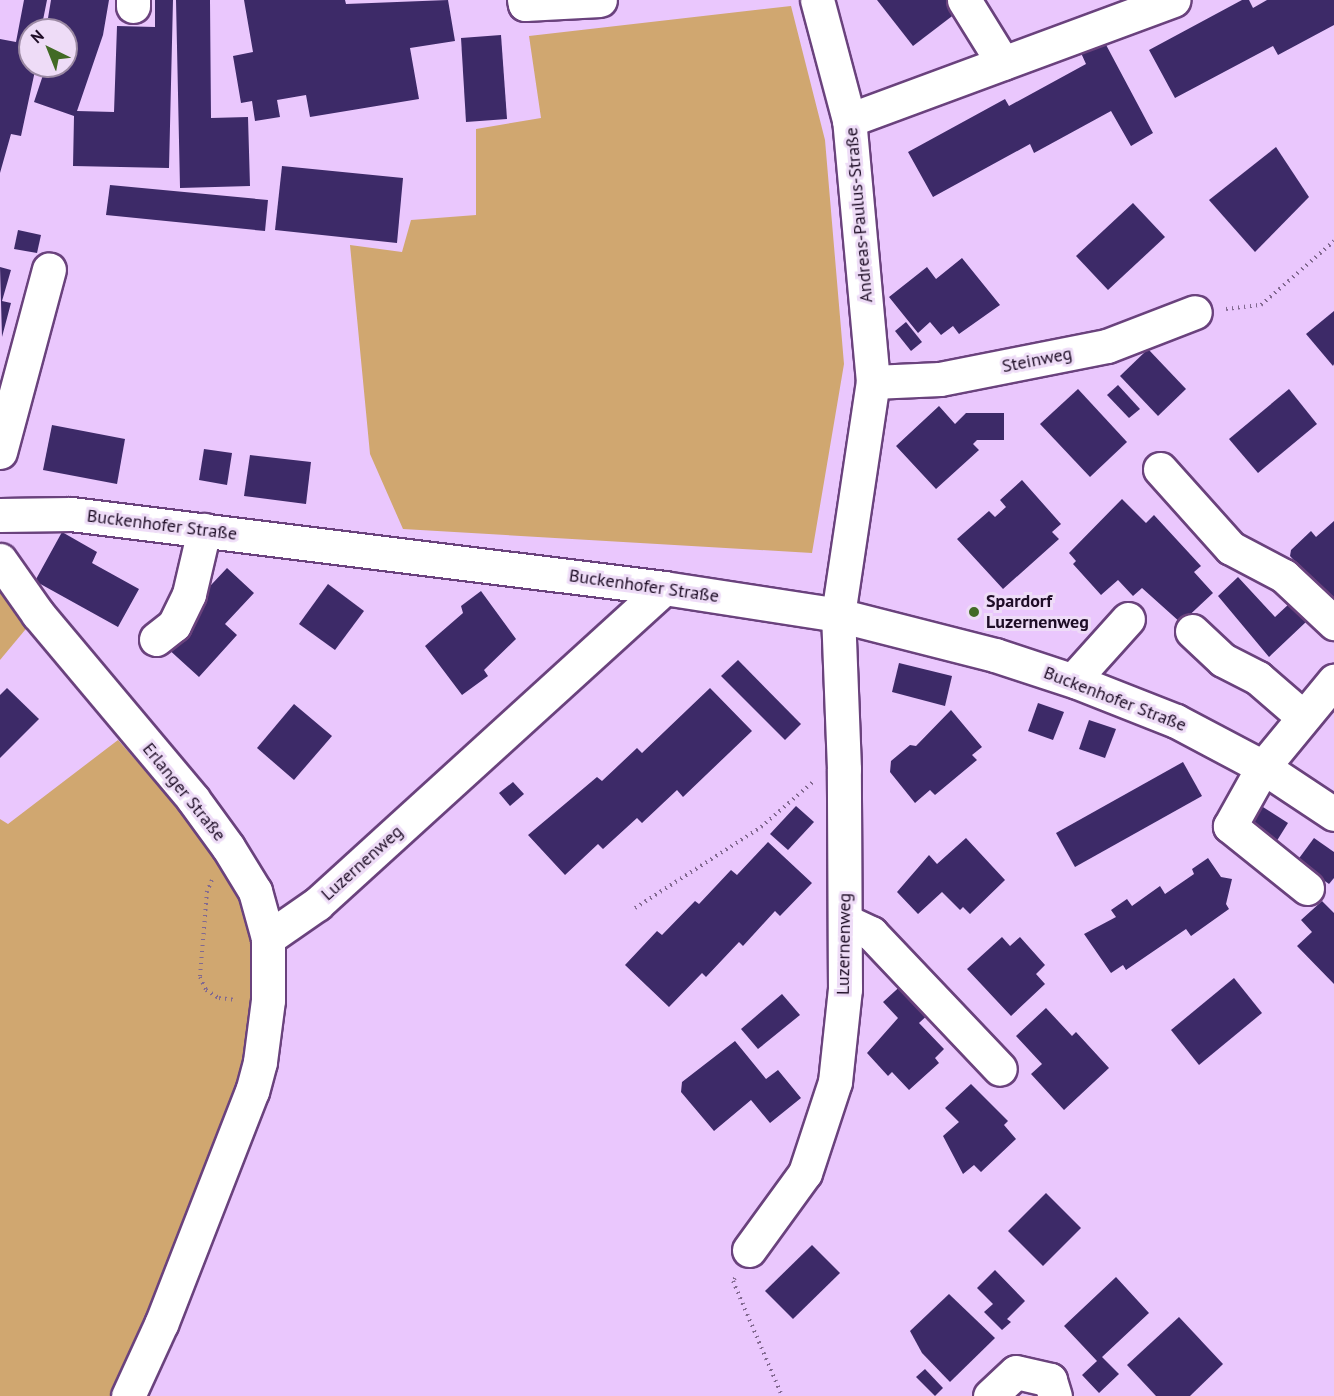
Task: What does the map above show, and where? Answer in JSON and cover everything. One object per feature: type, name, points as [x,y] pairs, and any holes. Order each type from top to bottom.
[{"type":"street","points":[[524,0],[525,4],[600,0]]},
{"type":"street","points":[[816,0],[849,120]]},
{"type":"street","points":[[964,0],[1003,63]]},
{"type":"street","name":"Andreas-Paulus-Straße","points":[[838,615],[873,382],[849,120],[1163,2]]},
{"type":"street","points":[[0,452],[49,269]]},
{"type":"street","name":"Steinweg","points":[[873,382],[940,379],[1107,346],[1195,312]]},
{"type":"street","points":[[1160,470],[1231,548],[1284,576],[1334,622]]},
{"type":"street","name":"Buckenhofer Straße","points":[[0,515],[70,514],[664,588],[838,615],[984,652],[1073,680],[1176,721],[1263,767],[1334,814]]},
{"type":"street","points":[[156,639],[174,625],[189,594],[204,531]]},
{"type":"street","name":"Erlanger Straße","points":[[0,560],[38,614],[193,799],[228,847],[255,891],[268,938],[268,1000],[260,1062],[235,1139],[170,1303],[128,1396]]},
{"type":"street","name":"Luzernenweg","points":[[268,938],[317,904],[664,588]]},
{"type":"street","name":"Luzernenweg","points":[[749,1250],[805,1173],[834,1082],[845,989],[844,769],[838,615]]},
{"type":"street","points":[[1073,680],[1128,619]]},
{"type":"street","points":[[1192,631],[1223,660],[1258,678],[1302,716]]},
{"type":"street","points":[[1307,888],[1230,826],[1263,767],[1302,716],[1334,681]]},
{"type":"street","points":[[845,921],[871,933],[999,1070]]},
{"type":"street","points":[[990,1396],[1016,1372],[1050,1380],[1055,1396]]},
{"type":"path","points":[[1195,312],[1261,305],[1334,241]]},
{"type":"path","points":[[635,908],[761,828],[826,770],[844,769]]},
{"type":"path","points":[[228,847],[207,891],[200,977],[206,990],[219,998],[268,1000]]},
{"type":"path","points":[[749,1250],[733,1281],[782,1396]]},
{"type":"shaded area","points":[[791,6],[825,140],[844,364],[812,553],[403,529],[370,454],[350,245],[402,252],[411,220],[476,215],[476,129],[541,118],[529,36]]},
{"type":"shaded area","points":[[0,590],[30,624],[0,660]]},
{"type":"shaded area","points":[[118,740],[212,846],[264,947],[242,1080],[116,1396],[0,1396],[0,819],[8,824]]},
{"type":"building","points":[[24,0],[47,0],[43,18],[21,18]]},
{"type":"building","points":[[51,0],[109,0],[103,35],[77,111],[114,112],[117,26],[155,27],[155,0],[173,0],[169,168],[73,166],[74,116],[34,102],[42,78],[78,78],[78,18],[48,18]]},
{"type":"building","points":[[176,0],[210,0],[211,118],[248,117],[250,186],[180,188]]},
{"type":"building","points":[[244,0],[345,0],[346,4],[448,0],[455,41],[410,48],[419,99],[310,117],[306,95],[277,100],[280,117],[255,121],[252,101],[241,103],[233,56],[253,52]]},
{"type":"building","points":[[877,0],[959,0],[964,7],[913,46]]},
{"type":"building","points":[[1242,0],[1249,0],[1253,8],[1267,0],[1334,0],[1334,25],[1278,55],[1273,46],[1175,98],[1149,50]]},
{"type":"building","points":[[18,32],[18,78],[33,78],[21,136],[11,134],[0,173],[0,39],[16,42]]},
{"type":"building","points":[[501,35],[507,119],[466,122],[461,38]]},
{"type":"building","points":[[1104,41],[1153,133],[1131,146],[1111,111],[1034,153],[1030,144],[933,197],[908,152],[1005,99],[1009,106],[1086,64],[1081,53]]},
{"type":"building","points":[[1276,147],[1309,197],[1255,252],[1209,200]]},
{"type":"building","points":[[282,166],[403,178],[397,243],[275,230]]},
{"type":"building","points":[[110,185],[268,200],[265,231],[106,215]]},
{"type":"building","points":[[1133,203],[1165,237],[1108,290],[1076,256]]},
{"type":"building","points":[[18,230],[41,235],[37,253],[14,249]]},
{"type":"building","points":[[962,258],[1000,305],[959,334],[953,326],[941,335],[930,322],[918,333],[889,297],[927,267],[936,279]]},
{"type":"building","points":[[0,267],[11,270],[2,301],[11,303],[2,337]]},
{"type":"building","points":[[1334,311],[1334,364],[1333,366],[1306,334]]},
{"type":"building","points":[[906,322],[922,342],[911,351],[895,331]]},
{"type":"building","points":[[1148,349],[1186,389],[1158,416],[1120,376]]},
{"type":"building","points":[[1118,385],[1140,409],[1129,418],[1107,395]]},
{"type":"building","points":[[1078,389],[1127,442],[1090,477],[1040,424]]},
{"type":"building","points":[[1289,389],[1317,424],[1258,473],[1229,439]]},
{"type":"building","points":[[939,406],[955,424],[966,413],[1004,413],[1004,440],[977,440],[973,444],[979,450],[936,489],[896,446]]},
{"type":"building","points":[[52,425],[125,439],[117,484],[43,470]]},
{"type":"building","points":[[204,449],[232,453],[227,485],[199,480]]},
{"type":"building","points":[[250,455],[311,462],[306,504],[244,496]]},
{"type":"building","points":[[1022,480],[1061,524],[1052,532],[1059,539],[1003,589],[957,539],[989,511],[995,517],[1006,507],[1000,500]]},
{"type":"building","points":[[1122,499],[1146,523],[1154,515],[1201,566],[1194,572],[1213,593],[1181,623],[1142,588],[1133,596],[1118,580],[1101,595],[1073,564],[1076,561],[1069,553]]},
{"type":"building","points":[[1334,521],[1334,597],[1328,597],[1290,556],[1291,550],[1311,531],[1316,537]]},
{"type":"building","points":[[62,532],[97,552],[92,563],[139,589],[118,627],[35,581]]},
{"type":"building","points":[[227,568],[254,593],[225,624],[237,635],[199,677],[166,647],[203,607],[196,601]]},
{"type":"building","points":[[1238,577],[1275,617],[1290,603],[1307,621],[1269,657],[1218,596]]},
{"type":"building","points":[[328,584],[364,611],[335,650],[299,624]]},
{"type":"building","points":[[481,591],[516,639],[484,670],[488,676],[462,695],[425,646],[463,613],[461,606]]},
{"type":"building","points":[[738,660],[801,724],[785,740],[721,676]]},
{"type":"building","points":[[899,663],[952,676],[945,706],[892,692]]},
{"type":"building","points":[[7,688],[39,719],[0,758],[0,695]]},
{"type":"building","points":[[710,688],[752,731],[683,797],[677,790],[642,823],[637,818],[603,849],[598,844],[565,875],[528,835],[597,777],[602,781],[637,748],[642,753]]},
{"type":"building","points":[[1038,703],[1064,712],[1053,740],[1028,731]]},
{"type":"building","points":[[294,704],[332,736],[294,780],[257,748]]},
{"type":"building","points":[[951,710],[982,747],[972,755],[977,760],[935,795],[930,790],[915,803],[890,772],[891,761],[910,745],[916,746]]},
{"type":"building","points":[[1089,720],[1116,729],[1105,758],[1079,749]]},
{"type":"building","points":[[1183,762],[1202,796],[1075,867],[1056,833]]},
{"type":"building","points":[[513,782],[524,794],[510,806],[499,793]]},
{"type":"building","points":[[1255,802],[1288,823],[1273,847],[1240,826]]},
{"type":"building","points":[[796,806],[814,822],[788,850],[770,834]]},
{"type":"building","points":[[966,838],[1005,880],[970,914],[963,907],[960,910],[942,892],[918,914],[897,892],[929,855],[937,864]]},
{"type":"building","points":[[1314,838],[1334,852],[1334,878],[1329,884],[1297,861]]},
{"type":"building","points":[[768,842],[812,883],[780,916],[775,911],[743,946],[739,942],[706,977],[702,973],[669,1007],[625,965],[657,931],[662,935],[695,901],[699,904],[731,870],[737,875]]},
{"type":"building","points":[[1208,858],[1221,877],[1232,879],[1226,904],[1229,909],[1191,936],[1186,929],[1126,970],[1123,965],[1111,973],[1084,934],[1116,917],[1111,910],[1127,899],[1132,906],[1160,886],[1165,894],[1194,874],[1192,869]]},
{"type":"building","points":[[1322,901],[1334,913],[1334,984],[1297,946],[1312,932],[1301,920]]},
{"type":"building","points":[[1002,937],[1010,946],[1020,937],[1045,965],[1036,974],[1045,984],[1011,1016],[967,969]]},
{"type":"building","points":[[1234,978],[1262,1013],[1199,1065],[1171,1030]]},
{"type":"building","points":[[906,981],[932,1011],[919,1023],[944,1049],[935,1058],[939,1063],[909,1090],[892,1072],[888,1076],[867,1053],[898,1018],[883,1002]]},
{"type":"building","points":[[782,994],[800,1015],[758,1049],[741,1029]]},
{"type":"building","points":[[1046,1008],[1072,1036],[1076,1032],[1109,1068],[1064,1110],[1031,1074],[1042,1064],[1016,1036]]},
{"type":"building","points":[[735,1041],[766,1079],[778,1070],[801,1098],[770,1123],[751,1100],[714,1131],[681,1092],[682,1082]]},
{"type":"building","points":[[971,1084],[1008,1121],[1004,1125],[1016,1139],[981,1172],[974,1165],[963,1174],[943,1136],[959,1122],[945,1108]]},
{"type":"building","points":[[1046,1193],[1081,1228],[1043,1266],[1008,1231]]},
{"type":"building","points":[[812,1245],[840,1273],[793,1319],[765,1291]]},
{"type":"building","points":[[995,1270],[1025,1301],[1007,1319],[1011,1322],[1002,1330],[984,1312],[993,1304],[977,1288]]},
{"type":"building","points":[[1116,1277],[1149,1313],[1102,1357],[1119,1374],[1099,1393],[1082,1375],[1097,1361],[1064,1326]]},
{"type":"building","points":[[949,1294],[995,1338],[950,1382],[922,1353],[910,1331]]},
{"type":"building","points":[[1179,1317],[1223,1364],[1190,1396],[1156,1396],[1127,1365]]},
{"type":"building","points":[[925,1369],[943,1388],[935,1396],[916,1377]]},
{"type":"place","name":"Spardorf Luzernenweg","points":[[974,612]]}]
